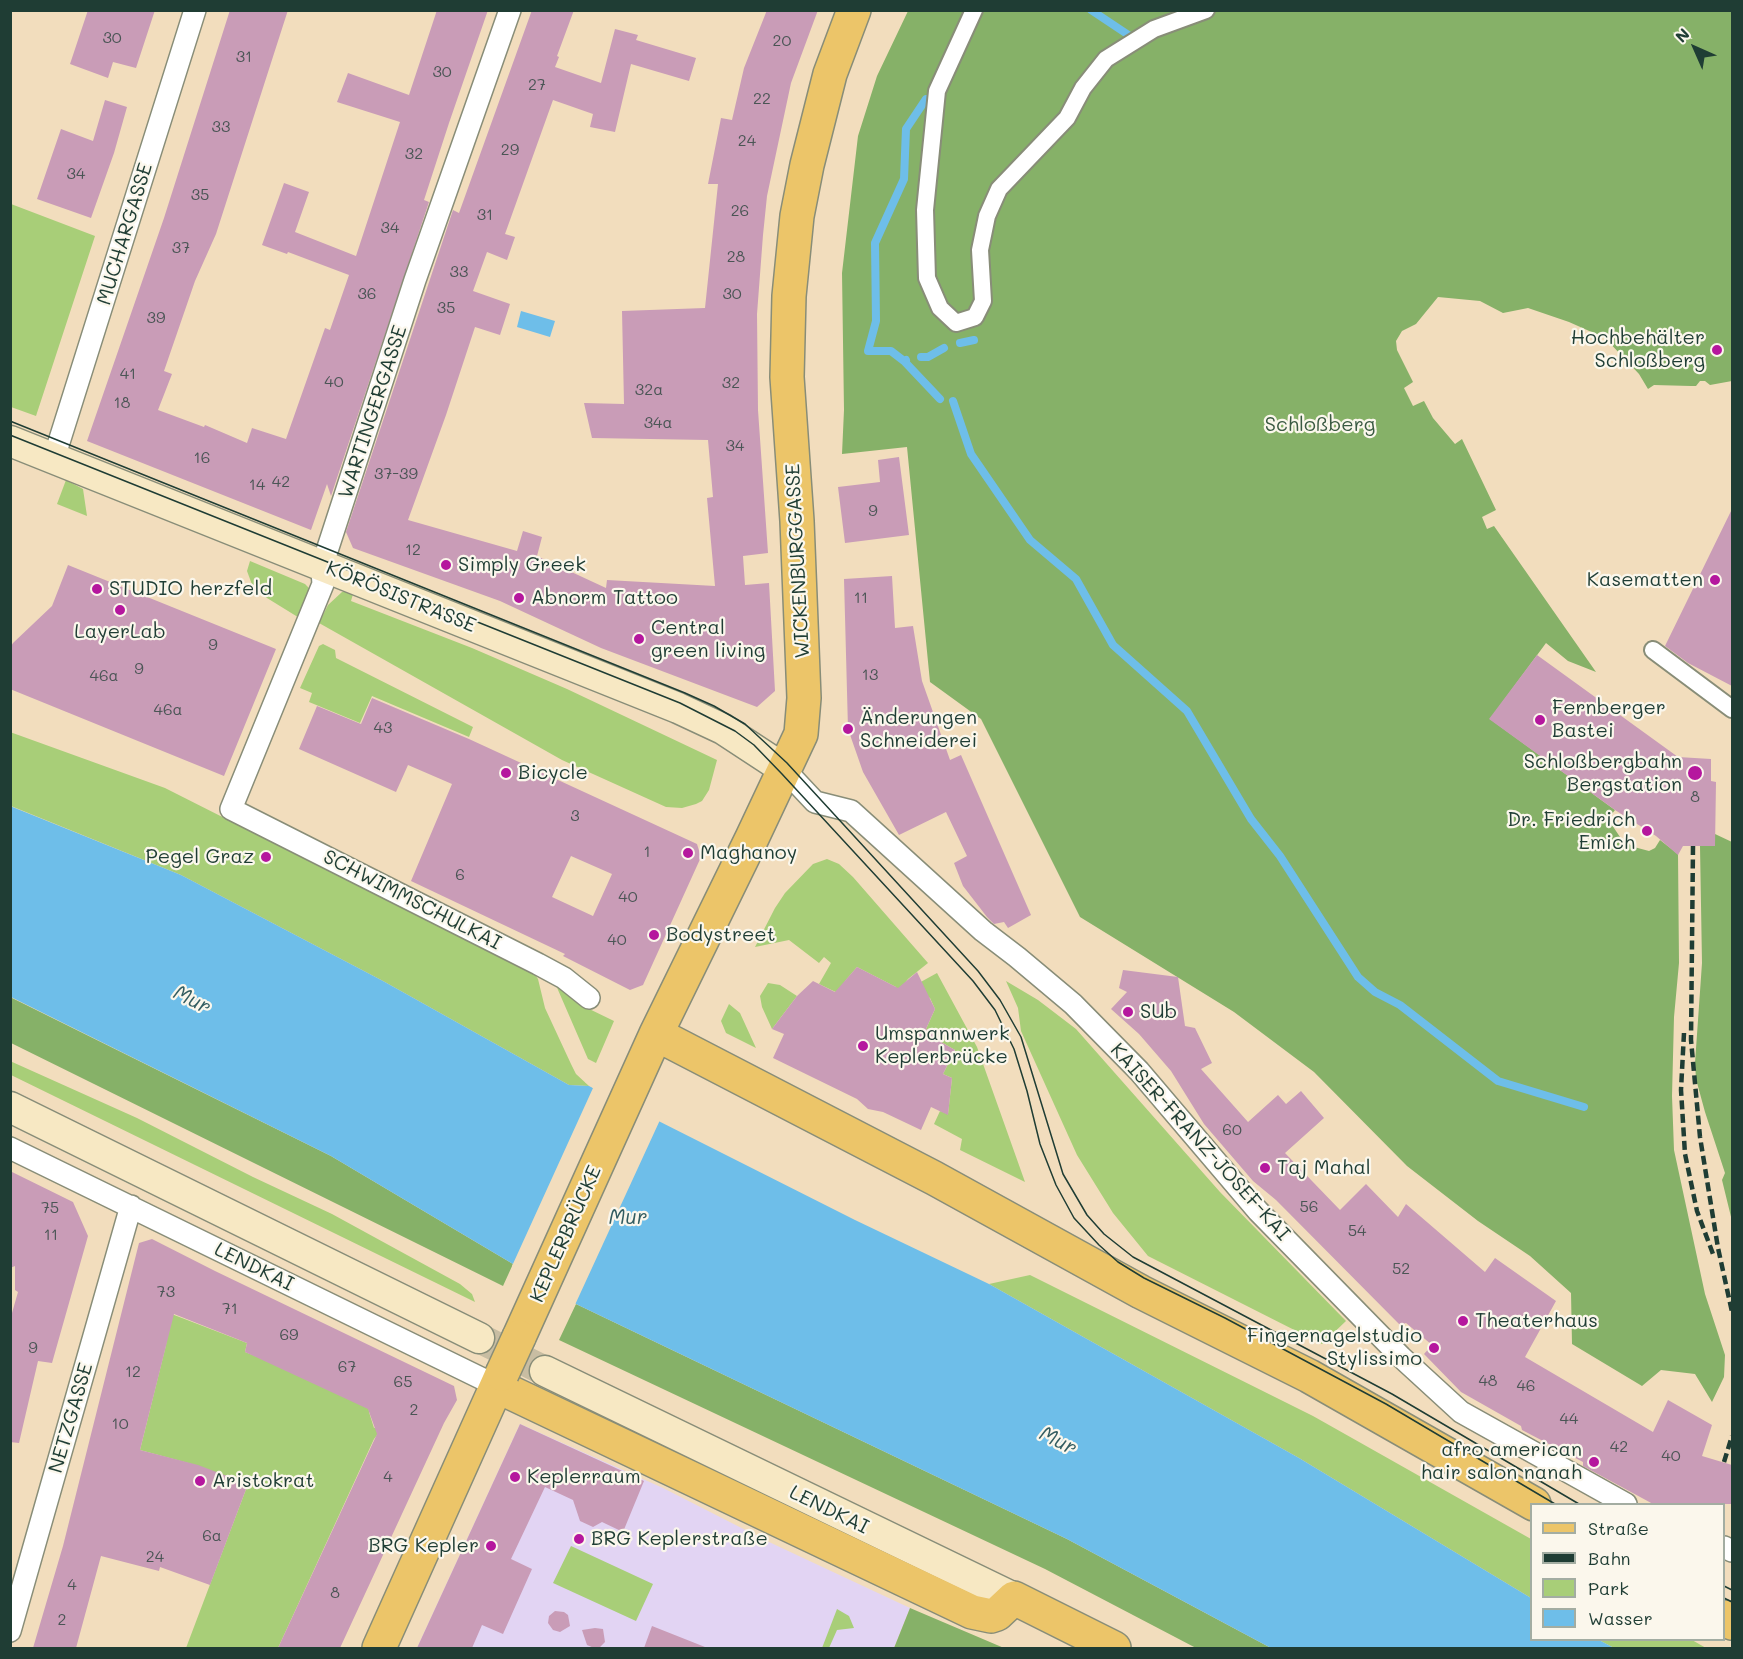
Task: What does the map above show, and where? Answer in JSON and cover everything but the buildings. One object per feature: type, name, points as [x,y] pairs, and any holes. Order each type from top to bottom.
[{"type":"main road","name":"WICKENBURGGASSE","points":[[634,1082],[801,734],[804,698],[797,521],[787,377],[789,296],[797,216],[807,165],[830,74],[854,10]]},
{"type":"main road","name":"KÖRÖSISTRASSE","points":[[10,441],[697,717],[739,739],[784,769]]},
{"type":"main road","points":[[656,1034],[934,1178],[1142,1292],[1309,1376],[1532,1503]]},
{"type":"main road","name":"KEPLERBRÜCKE","points":[[379,1648],[634,1082]]},
{"type":"main road","name":"LENDKAI","points":[[10,1107],[479,1338]]},
{"type":"main road","name":"LENDKAI","points":[[545,1371],[1114,1648]]},
{"type":"main road","points":[[499,1380],[972,1612],[991,1616],[997,1614],[1014,1598]]},
{"type":"street","name":"MUCHARGASSE","points":[[54,458],[195,10]]},
{"type":"street","name":"WARTINGERGASSE","points":[[231,809],[323,584],[322,565],[416,280],[510,10]]},
{"type":"street","points":[[974,10],[937,91],[926,210],[927,278],[940,309],[956,323],[975,317],[983,301],[980,250],[987,216],[999,189],[1067,118],[1083,88],[1106,58],[1154,28],[1206,10]]},
{"type":"street","points":[[1653,650],[1732,709]]},
{"type":"street","name":"KAISER-FRANZ-JOSEF-KAI","points":[[784,769],[815,802],[851,811],[982,931],[1073,1004],[1139,1071],[1258,1211],[1401,1357],[1461,1412],[1624,1503]]},
{"type":"street","name":"SCHWIMMSCHULKAI","points":[[231,809],[564,978],[589,998]]},
{"type":"street","name":"LENDKAI","points":[[10,1148],[499,1380]]},
{"type":"street","name":"NETZGASSE","points":[[10,1631],[131,1206]]},
{"type":"shaded area","name":"BRG Keplerstraße","points":[[520,1424],[663,1488],[769,1542],[910,1608],[894,1648],[417,1648]]},
{"type":"green space","name":"Schloßberg","points":[[908,11],[1732,11],[1732,381],[1710,385],[1705,381],[1700,381],[1696,386],[1654,385],[1648,389],[1639,374],[1605,338],[1569,322],[1528,308],[1503,313],[1480,301],[1438,297],[1416,324],[1402,331],[1396,341],[1397,350],[1413,382],[1404,388],[1413,406],[1424,401],[1433,418],[1455,444],[1462,439],[1496,510],[1482,517],[1487,529],[1494,526],[1596,672],[1568,661],[1546,643],[1490,719],[1615,810],[1608,819],[1622,840],[1634,847],[1649,851],[1655,848],[1660,840],[1678,854],[1679,963],[1674,1017],[1672,1096],[1674,1150],[1705,1294],[1725,1355],[1724,1377],[1712,1402],[1695,1374],[1661,1370],[1642,1386],[1572,1344],[1571,1293],[1530,1256],[1478,1221],[1407,1166],[1314,1072],[1234,1012],[1080,917],[981,719],[930,682],[907,447],[842,454],[844,410],[842,273],[858,136],[877,76]]},
{"type":"green space","points":[[11,204],[95,236],[36,416],[11,407]]},
{"type":"green space","points":[[66,480],[83,489],[87,516],[57,504]]},
{"type":"green space","points":[[250,561],[308,587],[311,592],[301,619],[254,590],[247,571]]},
{"type":"green space","points":[[342,592],[353,594],[351,601],[472,648],[567,689],[717,760],[709,790],[702,801],[696,804],[682,808],[666,807],[562,760],[319,623],[328,605]]},
{"type":"green space","points":[[323,644],[335,650],[336,658],[473,727],[469,737],[372,696],[360,723],[309,702],[312,693],[300,688],[319,646]]},
{"type":"green space","points":[[10,732],[165,788],[448,931],[525,966],[538,979],[545,1008],[576,1074],[589,1086],[569,1085],[383,981],[181,875],[11,806]]},
{"type":"green space","points":[[1715,834],[1732,842],[1732,1221],[1722,1180],[1725,1173],[1696,1079],[1695,1063],[1702,963],[1700,846],[1715,846]]},
{"type":"green space","points":[[827,859],[839,864],[853,877],[928,963],[908,979],[893,999],[896,987],[857,967],[845,981],[844,996],[819,984],[831,963],[824,957],[819,963],[789,940],[755,947],[785,893],[813,864]]},
{"type":"green space","points":[[937,973],[977,1047],[1025,1182],[960,1150],[962,1139],[934,1124],[940,1111],[948,1114],[952,1078],[943,1074],[955,1050],[941,1042],[942,1038],[926,1029],[935,1009],[930,998],[908,989]]},
{"type":"green space","points":[[1006,981],[1038,1000],[1076,1029],[1220,1192],[1346,1321],[1322,1344],[1148,1256],[1113,1213],[1077,1155],[1021,1031],[1018,1008]]},
{"type":"green space","points":[[555,983],[581,1005],[614,1021],[596,1063],[588,1059]]},
{"type":"green space","points":[[768,983],[780,985],[797,996],[772,1029],[762,1007],[760,996]]},
{"type":"green space","points":[[10,997],[331,1156],[513,1264],[503,1286],[11,1043]]},
{"type":"green space","points":[[729,1004],[740,1013],[756,1048],[726,1033],[721,1021]]},
{"type":"green space","points":[[10,1061],[137,1118],[332,1214],[460,1284],[472,1294],[475,1302],[11,1075]]},
{"type":"green space","points":[[1030,1275],[1313,1416],[1530,1538],[1530,1597],[1299,1458],[989,1284]]},
{"type":"green space","points":[[576,1304],[1067,1539],[1271,1648],[1196,1648],[1045,1569],[559,1340]]},
{"type":"green space","points":[[169,1313],[247,1343],[245,1352],[368,1400],[374,1428],[385,1425],[374,1439],[278,1648],[186,1648],[248,1484],[188,1463],[140,1450],[166,1345]]},
{"type":"green space","points":[[571,1546],[653,1584],[636,1621],[553,1583]]},
{"type":"green space","points":[[910,1608],[1004,1648],[894,1648]]},
{"type":"green space","points":[[837,1609],[849,1616],[854,1628],[837,1630],[829,1648],[822,1648]]},
{"type":"green space","points":[[1601,1641],[1694,1641],[1706,1648],[1614,1648]]},
{"type":"water","points":[[521,311],[555,321],[550,337],[517,327]]},
{"type":"water","name":"Mur","points":[[10,806],[181,875],[383,981],[569,1085],[589,1086],[855,1220],[989,1284],[1299,1458],[1530,1597],[1530,1641],[1601,1641],[1614,1648],[1271,1648],[1067,1539],[576,1304],[331,1156],[11,997]]},
{"type":"pier","points":[[585,1082],[711,1144],[660,1120],[574,1307],[512,1266],[593,1088]]},
{"type":"waterway","points":[[1091,10],[1133,38]]},
{"type":"waterway","points":[[906,360],[904,361],[891,351],[868,351],[876,321],[875,243],[904,179],[906,129],[926,99],[933,100]]},
{"type":"waterway","points":[[960,343],[974,340]]},
{"type":"waterway","points":[[921,357],[928,357],[944,348]]},
{"type":"waterway","points":[[904,361],[940,399]]},
{"type":"waterway","points":[[953,401],[971,454],[1030,540],[1076,579],[1113,645],[1187,711],[1251,819],[1280,856],[1358,977],[1375,992],[1400,1005],[1498,1081],[1584,1107]]},
{"type":"tunnel","points":[[479,1338],[545,1371]]},
{"type":"tram line","points":[[10,421],[685,693],[745,724],[787,763],[978,971],[1000,1000],[1021,1037],[1063,1174],[1087,1215],[1104,1234],[1133,1257],[1392,1394],[1577,1503]]},
{"type":"tram line","points":[[10,435],[680,703],[735,731],[754,745],[782,774],[973,981],[995,1010],[1014,1049],[1040,1144],[1056,1185],[1074,1218],[1099,1245],[1118,1262],[1144,1278],[1225,1318],[1386,1404],[1553,1503]]},
{"type":"tram line","points":[[1725,1586],[1732,1590]]},
{"type":"tram line","points":[[1725,1598],[1732,1602]]},
{"type":"railway","points":[[1693,846],[1691,1040],[1700,1137],[1718,1248],[1732,1312]]},
{"type":"railway","points":[[1684,1033],[1681,1090],[1685,1154],[1697,1211],[1713,1254]]},
{"type":"railway","points":[[1724,1462],[1732,1436]]},
{"type":"place","name":"Hochbehälter Schloßberg","points":[[1717,350]]},
{"type":"place","name":"Simply Greek","points":[[446,565]]},
{"type":"place","name":"Kasematten","points":[[1715,580]]},
{"type":"place","name":"STUDIO herzfeld","points":[[97,589]]},
{"type":"place","name":"Abnorm Tattoo","points":[[519,598]]},
{"type":"place","name":"LayerLab","points":[[120,610]]},
{"type":"place","name":"Central green living","points":[[639,639]]},
{"type":"place","name":"Fernberger Bastei","points":[[1540,720]]},
{"type":"place","name":"Änderungen Schneiderei","points":[[848,729]]},
{"type":"place","name":"Bicycle","points":[[506,773]]},
{"type":"place","name":"Schloßbergbahn Bergstation","points":[[1695,773]]},
{"type":"place","name":"Dr. Friedrich Emich","points":[[1647,831]]},
{"type":"place","name":"Maghanoy","points":[[688,853]]},
{"type":"place","name":"Pegel Graz","points":[[266,857]]},
{"type":"place","name":"Bodystreet","points":[[654,935]]},
{"type":"place","name":"SUb","points":[[1128,1012]]},
{"type":"place","name":"Umspannwerk Keplerbrücke","points":[[863,1046]]},
{"type":"place","name":"Taj Mahal","points":[[1265,1168]]},
{"type":"place","name":"Theaterhaus","points":[[1463,1321]]},
{"type":"place","name":"Fingernagelstudio Stylissimo","points":[[1434,1348]]},
{"type":"place","name":"afro american hair salon nanah","points":[[1594,1462]]},
{"type":"place","name":"Keplerraum","points":[[515,1477]]},
{"type":"place","name":"Aristokrat","points":[[200,1481]]},
{"type":"place","name":"BRG Keplerstraße","points":[[579,1539]]},
{"type":"place","name":"BRG Kepler","points":[[491,1546]]}]
